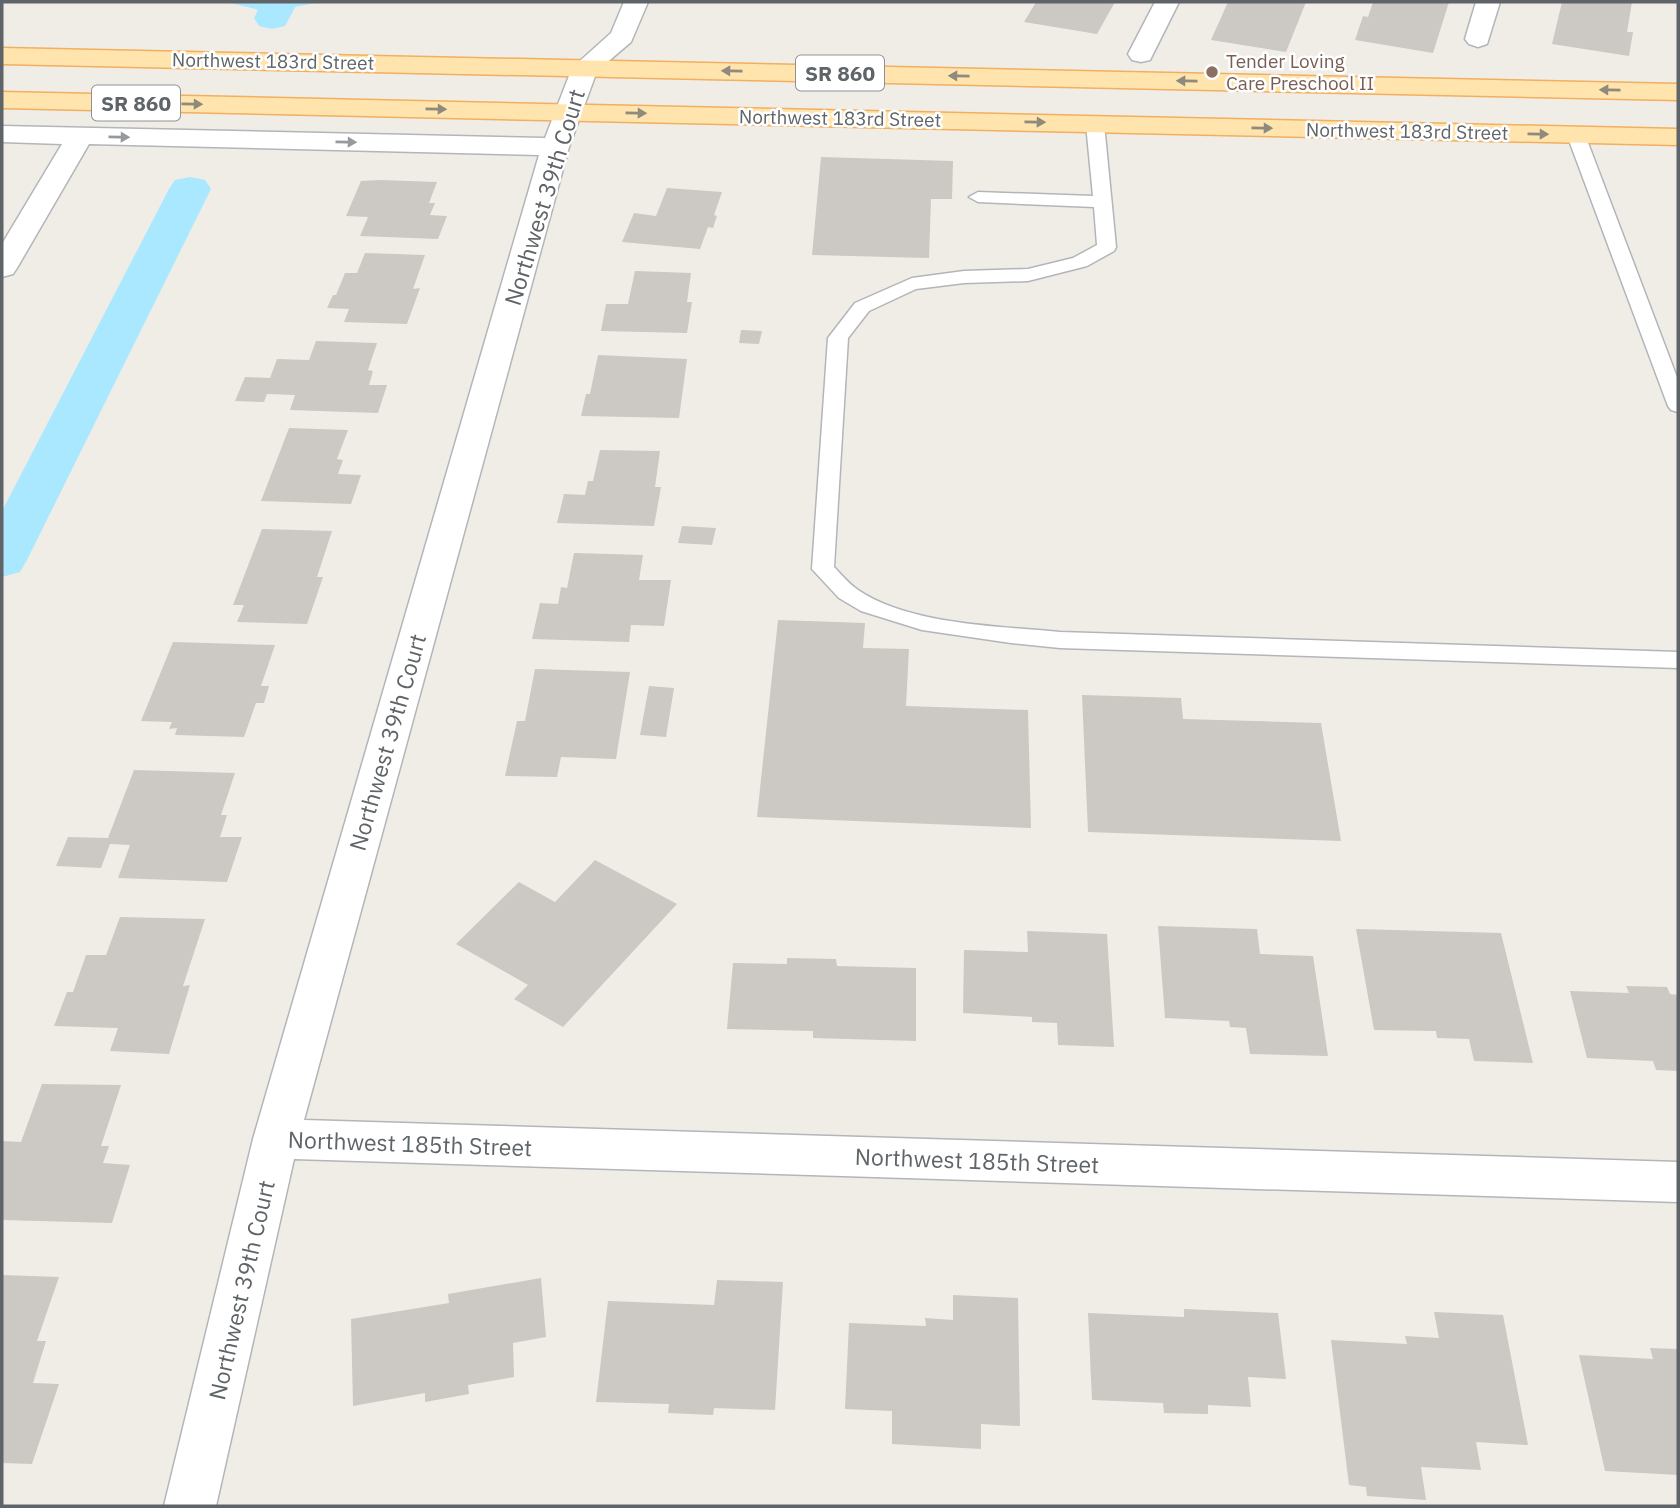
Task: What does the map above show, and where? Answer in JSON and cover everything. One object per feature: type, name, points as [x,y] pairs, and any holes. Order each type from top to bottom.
[{"type":"main road","name":"Northwest 183rd Street","points":[[2,57],[1678,92]]},
{"type":"main road","name":"Northwest 183rd Street","points":[[2,100],[561,129],[1095,124],[1678,137]]},
{"type":"street","name":"Northwest 39th Court","points":[[190,1506],[276,1139],[561,129],[585,68],[622,37],[636,2]]},
{"type":"street","points":[[1141,54],[1167,2]]},
{"type":"street","points":[[1478,39],[1488,2]]},
{"type":"street","points":[[2,134],[80,136],[561,129]]},
{"type":"street","points":[[2,268],[80,136]]},
{"type":"street","name":"Northwest 185th Street","points":[[276,1139],[1678,1182]]},
{"type":"lane","points":[[1095,124],[1107,247],[1080,262],[1028,275],[964,277],[912,285],[862,307],[838,338],[823,569],[851,596],[891,613],[967,630],[1060,640],[1678,660]]},
{"type":"lane","points":[[1576,135],[1678,405]]},
{"type":"lane","points":[[978,197],[1102,202]]},
{"type":"water","points":[[227,2],[321,2],[267,12]]},
{"type":"building","points":[[1036,2],[1115,2],[1097,34],[1024,22]]},
{"type":"building","points":[[1228,2],[1306,2],[1286,52],[1211,40]]},
{"type":"building","points":[[1373,2],[1449,2],[1433,53],[1355,40],[1363,16],[1368,17]]},
{"type":"building","points":[[1562,2],[1632,2],[1627,32],[1633,32],[1629,56],[1552,44]]},
{"type":"building","points":[[821,157],[953,161],[952,199],[931,199],[929,258],[812,255]]},
{"type":"building","points":[[361,181],[437,182],[429,203],[435,203],[430,215],[447,216],[438,239],[360,236],[368,217],[346,216]]},
{"type":"building","points":[[667,188],[722,192],[714,215],[717,216],[713,228],[708,227],[700,249],[622,242],[634,213],[656,216]]},
{"type":"building","points":[[365,253],[425,255],[413,289],[420,288],[407,324],[344,322],[349,309],[327,308],[345,273],[357,273]]},
{"type":"building","points":[[635,271],[691,273],[687,302],[692,302],[687,333],[601,331],[606,304],[628,304]]},
{"type":"building","points":[[741,330],[762,331],[759,344],[739,343]]},
{"type":"building","points":[[316,341],[377,343],[368,370],[373,371],[369,385],[387,385],[378,413],[290,410],[295,395],[267,394],[264,402],[235,401],[245,377],[270,378],[277,359],[309,360]]},
{"type":"building","points":[[598,355],[687,359],[679,418],[581,416],[586,394],[590,394]]},
{"type":"building","points":[[289,428],[348,430],[337,459],[343,460],[338,474],[361,475],[351,504],[261,501]]},
{"type":"building","points":[[600,450],[660,451],[655,487],[661,487],[654,526],[557,523],[564,494],[585,495],[588,481],[593,481]]},
{"type":"building","points":[[682,526],[716,528],[712,545],[678,543]]},
{"type":"building","points":[[262,529],[332,531],[317,577],[323,577],[307,624],[237,622],[244,605],[233,605]]},
{"type":"building","points":[[574,553],[643,555],[639,580],[671,580],[664,626],[631,625],[629,642],[532,639],[540,603],[558,604],[561,587],[567,588]]},
{"type":"building","points":[[778,620],[865,623],[863,648],[909,649],[906,706],[1028,710],[1031,828],[757,817]]},
{"type":"building","points":[[173,642],[275,645],[261,686],[269,686],[264,703],[256,703],[244,737],[175,735],[177,728],[169,729],[172,722],[141,721]]},
{"type":"building","points":[[535,669],[630,672],[616,759],[561,757],[557,777],[505,776],[517,721],[525,721]]},
{"type":"building","points":[[649,686],[674,688],[666,737],[640,735]]},
{"type":"building","points":[[1082,695],[1181,698],[1183,719],[1321,723],[1341,841],[1088,832]]},
{"type":"building","points":[[134,770],[235,773],[221,815],[227,815],[220,837],[242,837],[227,882],[118,878],[130,845],[110,844],[101,868],[56,866],[68,837],[108,838]]},
{"type":"building","points":[[595,860],[677,904],[563,1027],[514,999],[528,985],[456,944],[519,882],[555,902]]},
{"type":"building","points":[[120,917],[205,919],[183,986],[190,985],[169,1054],[110,1051],[118,1028],[54,1026],[67,992],[73,992],[86,955],[106,955]]},
{"type":"building","points":[[1158,926],[1257,929],[1260,954],[1313,956],[1328,1056],[1250,1054],[1246,1028],[1230,1027],[1229,1021],[1165,1018]]},
{"type":"building","points":[[1356,929],[1501,933],[1533,1063],[1474,1061],[1469,1039],[1437,1038],[1436,1031],[1374,1030]]},
{"type":"building","points":[[1027,931],[1107,934],[1114,1047],[1058,1045],[1057,1023],[1032,1022],[1032,1017],[963,1013],[964,950],[1028,952]]},
{"type":"building","points":[[787,958],[836,959],[837,966],[916,968],[916,1041],[813,1038],[813,1031],[727,1029],[733,963],[787,964]]},
{"type":"building","points":[[1626,986],[1667,987],[1670,994],[1678,995],[1678,1071],[1656,1070],[1653,1061],[1587,1058],[1570,991],[1629,993]]},
{"type":"building","points":[[42,1084],[121,1085],[101,1146],[109,1146],[103,1163],[130,1165],[112,1223],[2,1220],[2,1141],[21,1142]]},
{"type":"building","points":[[2,1275],[59,1277],[37,1341],[46,1341],[33,1383],[59,1384],[32,1464],[2,1463]]},
{"type":"building","points":[[541,1278],[546,1337],[513,1343],[514,1377],[468,1385],[469,1394],[425,1402],[425,1393],[353,1406],[351,1319],[449,1303],[448,1294]]},
{"type":"building","points":[[717,1280],[783,1282],[775,1410],[714,1408],[713,1415],[668,1413],[669,1404],[596,1402],[608,1301],[714,1305]]},
{"type":"building","points":[[953,1295],[1018,1298],[1020,1426],[981,1424],[981,1449],[892,1444],[892,1411],[845,1409],[849,1323],[926,1326],[925,1318],[953,1320]]},
{"type":"building","points":[[1184,1309],[1278,1313],[1286,1379],[1248,1377],[1251,1407],[1208,1405],[1208,1414],[1164,1413],[1163,1403],[1092,1400],[1088,1313],[1184,1317]]},
{"type":"building","points":[[1434,1312],[1503,1315],[1528,1445],[1476,1442],[1481,1470],[1421,1467],[1426,1500],[1367,1496],[1366,1487],[1349,1485],[1331,1340],[1407,1344],[1405,1336],[1439,1338]]},
{"type":"building","points":[[1650,1348],[1678,1349],[1678,1475],[1605,1471],[1579,1355],[1653,1359]]},
{"type":"waterway","points":[[272,18],[280,2]]},
{"type":"waterway","points":[[2,560],[190,189]]},
{"type":"place","name":"Tender Loving Care Preschool II","points":[[1212,72]]}]
